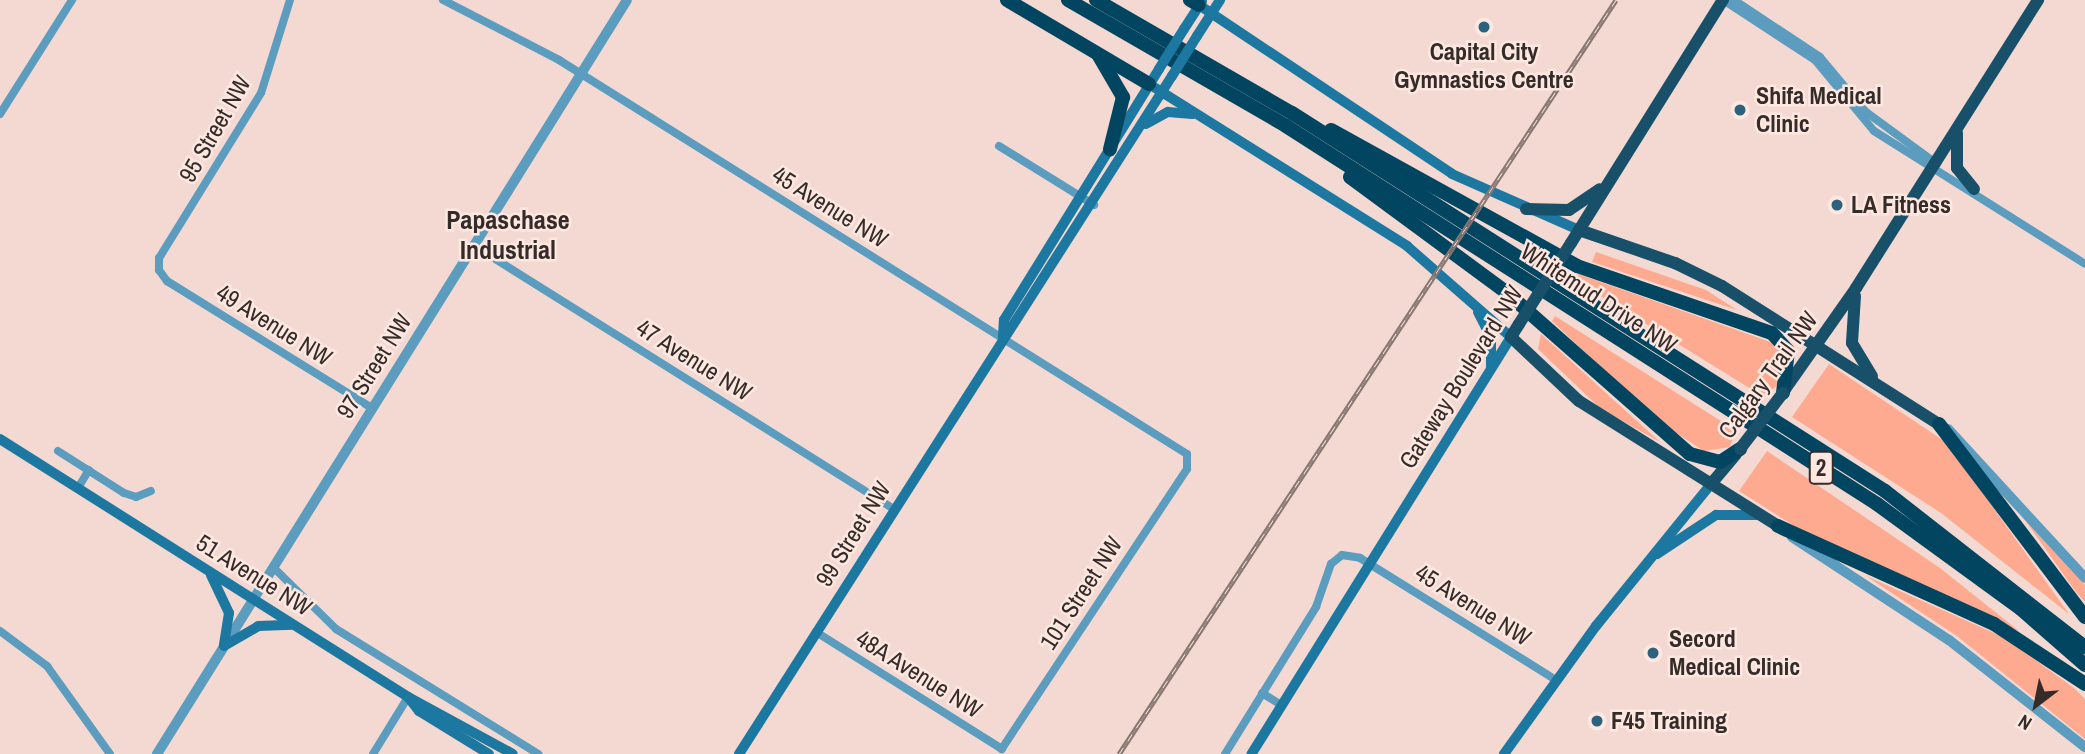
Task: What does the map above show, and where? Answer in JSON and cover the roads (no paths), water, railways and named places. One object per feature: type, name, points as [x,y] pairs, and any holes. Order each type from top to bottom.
[{"type":"highway","points":[[1006,0],[1149,84]]},
{"type":"highway","name":"Whitemud Drive NW","points":[[1068,0],[1289,119],[1544,289],[1906,524],[2021,609],[2085,665]]},
{"type":"highway","name":"Whitemud Drive NW","points":[[1096,0],[1769,416],[1941,530],[2085,647]]},
{"type":"highway","name":"Gateway Boulevard NW","points":[[1511,337],[1723,0]]},
{"type":"highway","name":"Calgary Trail NW","points":[[1712,484],[1783,393],[1856,288],[2038,0]]},
{"type":"highway","points":[[1094,50],[1123,97],[1110,149]]},
{"type":"highway","points":[[1289,119],[1355,141],[1577,266],[1772,332],[1788,351],[1783,393]]},
{"type":"highway","points":[[1289,119],[1506,292],[1683,449],[1714,462],[1728,460],[1740,449]]},
{"type":"highway","points":[[1958,128],[1956,164],[1974,189]]},
{"type":"highway","points":[[1526,209],[1569,210],[1608,182]]},
{"type":"highway","points":[[1578,230],[1690,270],[1817,345],[1939,424],[2085,617]]},
{"type":"highway","points":[[1856,288],[1852,343],[1876,382]]},
{"type":"highway","points":[[1511,337],[1594,412],[1759,515],[1994,624],[2085,684]]},
{"type":"main road","name":"99 Street NW","points":[[1003,337],[1004,320],[1184,29],[1201,4],[1220,0]]},
{"type":"main road","name":"99 Street NW","points":[[740,754],[1003,337],[1016,327],[1094,205],[1197,36],[1201,4]]},
{"type":"main road","points":[[1201,4],[1422,155],[1526,209],[1578,230]]},
{"type":"main road","points":[[1149,84],[1388,232],[1449,278],[1511,337]]},
{"type":"main road","points":[[1138,130],[1168,112],[1202,116]]},
{"type":"main road","points":[[1449,278],[1470,300],[1488,331],[1490,372]]},
{"type":"main road","name":"Gateway Boulevard NW","points":[[1251,754],[1511,337]]},
{"type":"main road","name":"51 Avenue NW","points":[[0,439],[408,697],[513,754]]},
{"type":"main road","name":"Calgary Trail NW","points":[[1504,754],[1556,680],[1712,484]]},
{"type":"main road","points":[[1652,558],[1716,515],[1759,515]]},
{"type":"main road","points":[[207,570],[227,607],[224,646]]},
{"type":"main road","points":[[224,646],[258,626],[296,626]]},
{"type":"main road","name":"51 Avenue NW","points":[[408,697],[419,711],[489,754]]},
{"type":"street","points":[[0,114],[72,0]]},
{"type":"street","name":"95 Street NW","points":[[159,270],[159,258],[261,93],[290,0]]},
{"type":"street","name":"45 Avenue NW","points":[[443,0],[580,74],[1003,337],[1189,458]]},
{"type":"street","name":"97 Street NW","points":[[158,754],[627,0]]},
{"type":"street","points":[[1723,0],[1807,54],[1867,125],[1974,189],[1984,199]]},
{"type":"street","points":[[1734,0],[1819,57],[1866,112],[1934,166],[2085,264]]},
{"type":"street","points":[[999,146],[1094,205]]},
{"type":"street","name":"47 Avenue NW","points":[[473,245],[894,509]]},
{"type":"street","name":"49 Avenue NW","points":[[159,270],[167,281],[372,408]]},
{"type":"street","points":[[1939,424],[1959,438],[2085,578]]},
{"type":"street","points":[[58,451],[136,497],[150,491]]},
{"type":"street","name":"101 Street NW","points":[[1002,749],[1187,469],[1189,458]]},
{"type":"street","points":[[78,488],[89,470]]},
{"type":"street","points":[[1778,526],[1949,640],[2085,747]]},
{"type":"street","points":[[1225,754],[1316,607],[1335,560],[1353,554],[1370,564]]},
{"type":"street","name":"45 Avenue NW","points":[[1370,564],[1556,680]]},
{"type":"street","name":"51 Avenue NW","points":[[274,568],[336,629],[538,754]]},
{"type":"street","points":[[0,631],[47,666],[110,754]]},
{"type":"street","name":"48A Avenue NW","points":[[816,632],[1002,749]]},
{"type":"street","points":[[1262,693],[1281,705]]},
{"type":"street","points":[[373,754],[408,697]]},
{"type":"railway","points":[[1119,754],[1616,0]]},
{"type":"place","name":"Capital City Gymnastics Centre","points":[[1484,27]]},
{"type":"place","name":"Shifa Medical Clinic","points":[[1740,110]]},
{"type":"place","name":"LA Fitness","points":[[1837,205]]},
{"type":"place","name":"Secord Medical Clinic","points":[[1653,653]]},
{"type":"place","name":"F45 Training","points":[[1597,721]]},
{"type":"district","name":"Papaschase Industrial","points":[[508,235]]}]
